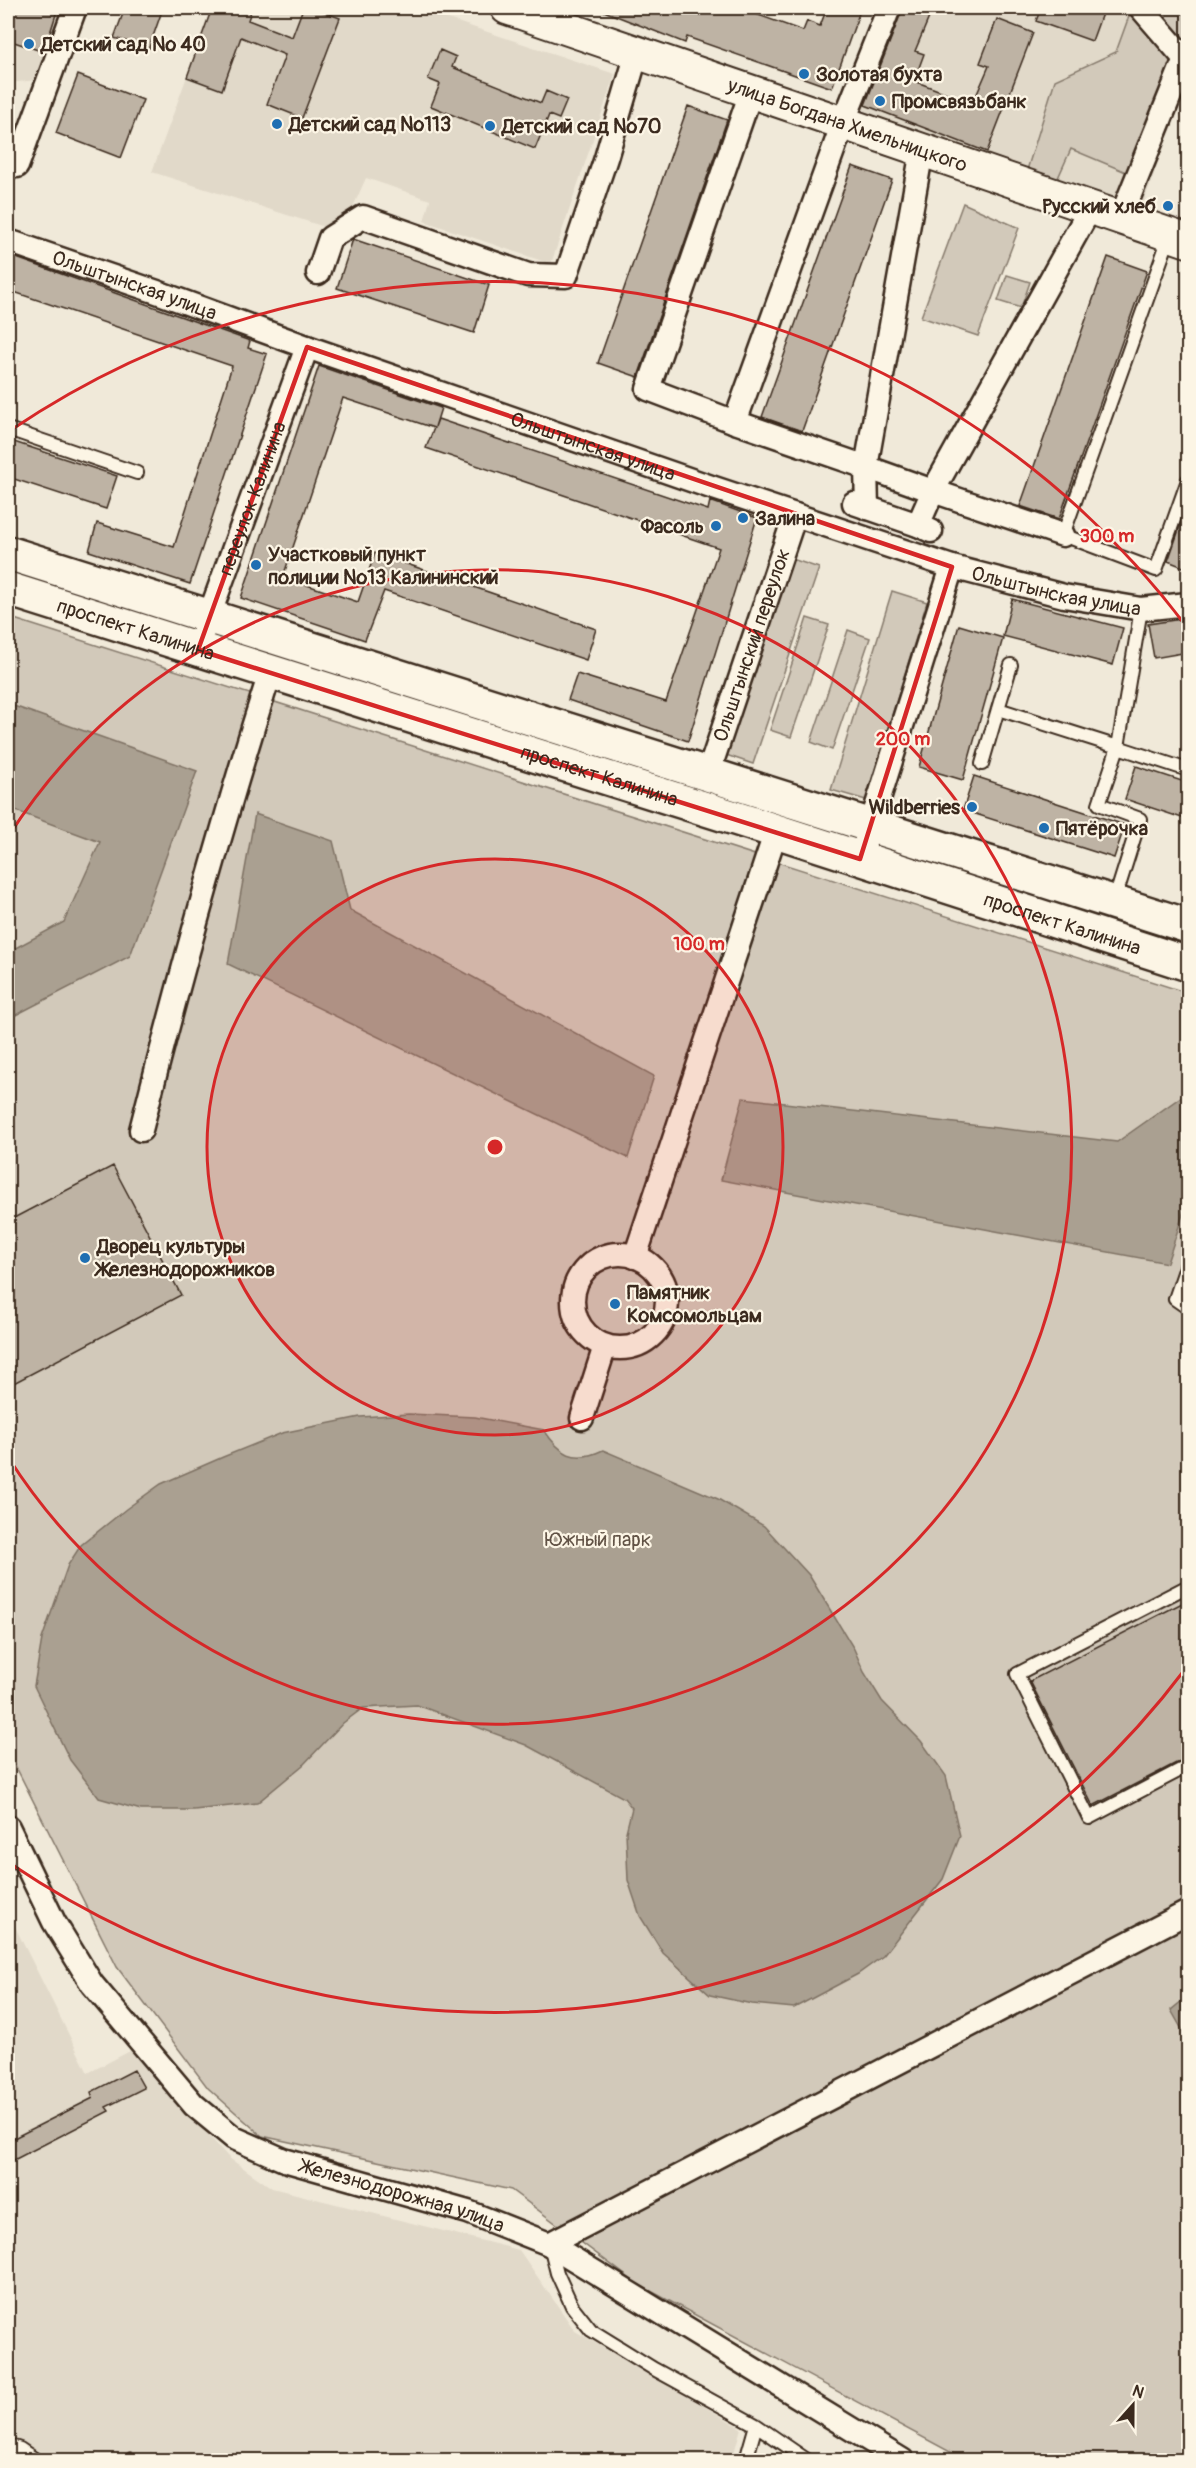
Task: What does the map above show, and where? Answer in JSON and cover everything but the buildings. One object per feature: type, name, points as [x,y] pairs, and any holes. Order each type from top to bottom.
[{"type":"main road","name":"проспект Калинина","points":[[8,553],[1188,926]]},
{"type":"main road","name":"проспект Калинина","points":[[8,589],[776,831],[1188,964]]},
{"type":"street","points":[[17,166],[75,8]]},
{"type":"street","points":[[735,422],[843,123],[890,8]]},
{"type":"street","points":[[1121,217],[1187,55],[1141,8]]},
{"type":"street","name":"улица Богдана Хмельницкого","points":[[514,9],[1179,238]]},
{"type":"street","points":[[318,273],[330,238],[363,217],[528,275],[566,276],[606,158],[637,53]]},
{"type":"street","points":[[751,92],[648,389],[735,422],[1063,535]]},
{"type":"street","points":[[922,150],[861,506],[924,528],[933,491],[1091,207]]},
{"type":"street","name":"Ольштынская улица","points":[[8,242],[157,292],[307,347],[952,567],[1064,596],[1141,609],[1188,604]]},
{"type":"street","name":"переулок Калинина","points":[[198,650],[307,347]]},
{"type":"street","name":"Ольштынский переулок","points":[[708,774],[795,515]]},
{"type":"street","points":[[860,859],[952,567]]},
{"type":"street","points":[[141,1130],[180,975],[242,759],[270,673]]},
{"type":"street","points":[[635,1257],[776,831]]},
{"type":"street","points":[[623,1255],[635,1257],[647,1263],[657,1272],[664,1284],[667,1297],[662,1323],[644,1342],[625,1348],[605,1346],[594,1340],[578,1322],[574,1310],[576,1286],[585,1271],[599,1260],[623,1255]]},
{"type":"street","points":[[582,1418],[605,1346]]},
{"type":"street","name":"Железнодорожная улица","points":[[8,1827],[54,1922],[92,1984],[194,2105],[234,2138],[284,2160],[468,2212],[549,2244],[902,2460]]},
{"type":"street","points":[[549,2244],[1188,1912]]},
{"type":"lane","points":[[1179,238],[1063,535],[1156,570],[1188,480]]},
{"type":"lane","points":[[8,429],[137,472]]},
{"type":"lane","points":[[1114,903],[1140,819],[1099,804],[1118,747],[1141,609]]},
{"type":"lane","points":[[982,764],[1011,665]]},
{"type":"lane","points":[[998,709],[1188,770]]},
{"type":"lane","points":[[1188,1261],[1175,1299],[1188,1308]]},
{"type":"lane","points":[[1188,1586],[1017,1674],[1089,1818],[1188,1766]]},
{"type":"lane","points":[[549,2244],[557,2273],[572,2306],[591,2330],[654,2369],[756,2425],[807,2460]]},
{"type":"lane","points":[[746,2460],[756,2425]]},
{"type":"lane","points":[[8,2445],[20,2449],[36,2460]]},
{"type":"highlighted area","points":[[307,347],[952,567],[860,859],[198,650]]},
{"type":"shaded area","name":"Детский сад № 40","points":[[8,8],[63,8],[37,80],[8,83]]},
{"type":"shaded area","points":[[212,8],[415,8],[615,74],[551,264],[424,221],[430,200],[366,178],[353,207],[328,228],[152,172]]},
{"type":"shaded area","points":[[901,8],[1188,8],[1188,77],[1138,219],[858,111]]},
{"type":"shaded area","points":[[8,704],[197,771],[130,956],[8,1019],[8,952],[64,922],[100,842],[8,808]]},
{"type":"shaded area","points":[[255,814],[333,841],[350,910],[654,1076],[628,1158],[228,964]]},
{"type":"shaded area","points":[[1188,1092],[1188,1199],[1167,1263],[721,1180],[743,1098],[1117,1142]]},
{"type":"shaded area","points":[[409,1414],[475,1417],[544,1430],[562,1451],[576,1456],[603,1450],[718,1499],[764,1526],[809,1575],[854,1649],[864,1672],[882,1701],[921,1741],[946,1776],[960,1836],[943,1879],[883,1956],[858,1974],[794,2008],[752,2004],[710,1995],[663,1953],[640,1916],[628,1880],[626,1832],[632,1808],[624,1798],[526,1745],[417,1705],[363,1708],[343,1723],[303,1765],[257,1803],[194,1810],[141,1810],[99,1798],[70,1760],[34,1686],[42,1639],[68,1565],[81,1545],[161,1484],[282,1433],[360,1417]]},
{"type":"shaded area","points":[[8,1913],[88,2073],[132,2050],[229,2158],[272,2188],[519,2250],[575,2331],[741,2428],[732,2460],[8,2460]]},
{"type":"shaded area","points":[[1188,1996],[1188,2040],[1171,2010]]},
{"type":"green space","points":[[1132,8],[1180,60],[1133,175],[1071,149],[1057,180],[1027,170],[1055,80],[1116,52]]},
{"type":"green space","points":[[1150,8],[1188,8],[1186,46]]},
{"type":"green space","points":[[963,203],[1019,228],[978,336],[921,317]]},
{"type":"green space","points":[[1007,275],[1030,282],[1021,308],[998,301]]},
{"type":"green space","points":[[786,557],[819,568],[753,764],[720,753]]},
{"type":"green space","points":[[892,591],[927,602],[866,800],[831,790]]},
{"type":"green space","name":"Южный парк","points":[[8,617],[1188,993],[1188,2460],[965,2460],[636,2283],[511,2190],[262,2136],[208,2088],[117,1967],[8,1751]]},
{"type":"green space","points":[[807,618],[829,625],[791,737],[770,730]]},
{"type":"green space","points":[[848,630],[870,638],[832,750],[811,742]]},
{"type":"railway","points":[[129,2460],[130,2455]]},
{"type":"place","name":"Детский сад № 40","points":[[29,44]]},
{"type":"place","name":"Золотая бухта","points":[[804,74]]},
{"type":"place","name":"Промсвязьбанк","points":[[880,101]]},
{"type":"place","name":"Детский сад №113","points":[[277,124]]},
{"type":"place","name":"Детский сад №70","points":[[490,126]]},
{"type":"place","name":"Русский хлеб","points":[[1168,206]]},
{"type":"place","name":"Залина","points":[[743,518]]},
{"type":"place","name":"Фасоль","points":[[716,526]]},
{"type":"place","name":"Участковый пункт полиции №13 Калининский","points":[[256,565]]},
{"type":"place","name":"Wildberries","points":[[972,807]]},
{"type":"place","name":"Пятёрочка","points":[[1044,828]]},
{"type":"place","name":"Дворец культуры Железнодорожников","points":[[85,1258]]},
{"type":"place","name":"Памятник Комсомольцам","points":[[615,1304]]}]
